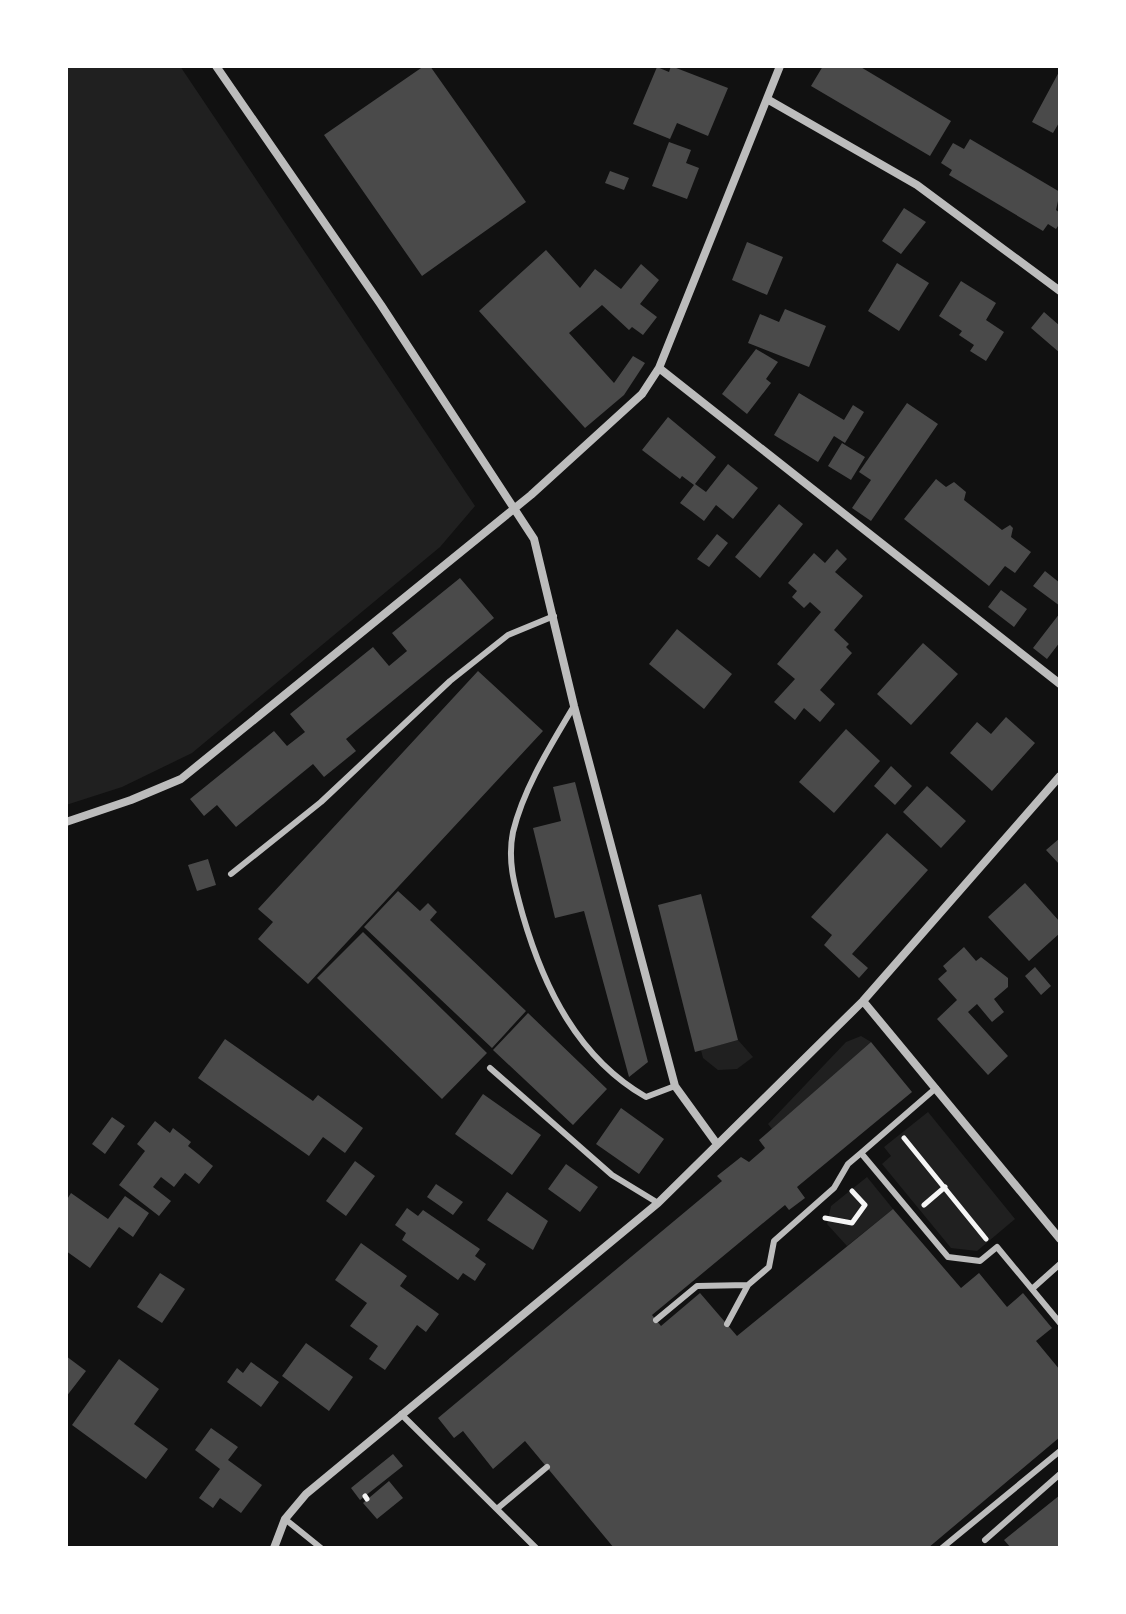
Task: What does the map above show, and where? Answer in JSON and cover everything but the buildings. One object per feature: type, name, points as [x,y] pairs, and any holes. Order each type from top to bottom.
[{"type":"street","points":[[216,66],[381,305],[534,539],[574,706],[675,1086],[717,1144]]},
{"type":"street","points":[[66,822],[181,779],[514,508],[642,394],[659,368],[780,66]]},
{"type":"street","points":[[767,99],[917,185],[1060,291]]},
{"type":"street","points":[[659,368],[1060,684]]},
{"type":"street","points":[[274,1548],[285,1519],[306,1494],[658,1203],[863,1001],[1060,776]]},
{"type":"street","points":[[863,1001],[1060,1239]]},
{"type":"lane","points":[[231,874],[321,802],[450,681],[508,635],[554,616]]},
{"type":"lane","points":[[574,706],[532,782],[513,832],[510,869],[539,970],[576,1034],[623,1084],[646,1097],[675,1086]]},
{"type":"lane","points":[[490,1068],[612,1175],[658,1203]]},
{"type":"lane","points":[[727,1324],[748,1285],[769,1267],[774,1241],[811,1209],[839,1179],[848,1164],[936,1088]]},
{"type":"lane","points":[[861,1153],[948,1257],[980,1261],[997,1247],[1060,1323]]},
{"type":"lane","points":[[1032,1289],[1060,1264]]},
{"type":"lane","points":[[656,1320],[697,1286],[748,1285]]},
{"type":"lane","points":[[401,1414],[536,1548]]},
{"type":"lane","points":[[942,1548],[1060,1451]]},
{"type":"lane","points":[[498,1508],[547,1467]]},
{"type":"lane","points":[[985,1540],[1060,1474]]},
{"type":"lane","points":[[285,1519],[321,1548]]},
{"type":"path","points":[[893,1125],[995,1249]]},
{"type":"path","points":[[811,1209],[833,1222],[852,1223],[865,1205],[839,1179]]},
{"type":"path","points":[[912,1215],[945,1187]]},
{"type":"shaded area","points":[[66,66],[180,66],[475,506],[440,547],[192,753],[122,787],[66,805]]},
{"type":"shaded area","points":[[861,1036],[871,1042],[772,1129],[768,1124],[846,1042]]},
{"type":"shaded area","points":[[738,1040],[753,1057],[737,1069],[718,1070],[703,1058],[701,1050]]},
{"type":"shaded area","points":[[928,1112],[1015,1219],[977,1251],[951,1248],[882,1164],[891,1156],[884,1147]]},
{"type":"shaded area","points":[[867,1177],[893,1209],[847,1246],[827,1224],[831,1206]]}]
